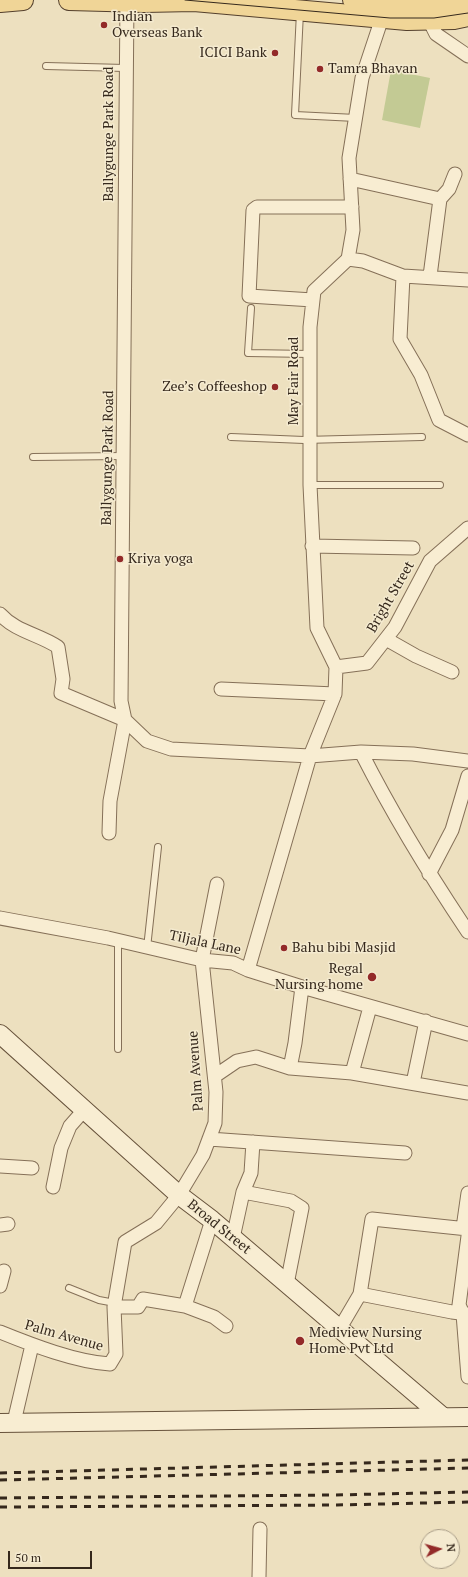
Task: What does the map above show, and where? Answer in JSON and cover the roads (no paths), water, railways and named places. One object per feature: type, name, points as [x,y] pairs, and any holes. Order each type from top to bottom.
[{"type":"main road","points":[[0,2],[23,0]]},
{"type":"main road","points":[[69,0],[194,0],[300,11],[384,10],[468,1]]},
{"type":"main road","points":[[353,0],[384,10],[429,20],[468,16]]},
{"type":"street","name":"Ballygunge Park Road","points":[[109,833],[110,801],[125,720],[122,701],[125,68],[127,1]]},
{"type":"street","points":[[384,10],[362,78],[349,158],[353,230],[348,259],[363,262],[403,276],[430,276],[468,280]]},
{"type":"street","points":[[429,20],[436,34],[468,56]]},
{"type":"street","points":[[430,276],[440,199],[449,189],[455,174]]},
{"type":"street","points":[[350,179],[440,199]]},
{"type":"street","points":[[313,300],[249,296],[253,210],[257,207],[352,207]]},
{"type":"street","name":"May Fair Road","points":[[336,667],[317,628],[310,485],[310,327],[314,291],[348,259]]},
{"type":"street","points":[[403,276],[400,339],[420,375],[439,420],[468,435]]},
{"type":"street","name":"Bright Street","points":[[336,667],[367,664],[395,627],[430,561],[468,528]]},
{"type":"street","points":[[312,546],[413,548]]},
{"type":"street","points":[[0,614],[23,631],[49,641],[58,647],[63,679],[61,692],[125,720],[146,741],[171,749],[310,756],[361,752],[413,754],[468,761]]},
{"type":"street","points":[[386,639],[416,656],[452,672]]},
{"type":"street","points":[[248,970],[310,756],[334,694],[336,667]]},
{"type":"street","points":[[221,689],[334,694]]},
{"type":"street","points":[[361,752],[385,799],[429,874],[468,932]]},
{"type":"street","points":[[429,874],[452,830],[468,776]]},
{"type":"street","name":"Palm Avenue","points":[[0,1332],[32,1345],[98,1364],[110,1364],[116,1354],[115,1305],[125,1242],[156,1223],[179,1195],[203,1155],[215,1123],[215,1076],[202,960],[218,884]]},
{"type":"street","name":"Tiljala Lane","points":[[0,918],[118,941],[202,960],[233,963],[248,970],[302,987],[468,1034]]},
{"type":"street","points":[[290,1068],[295,1043],[302,987]]},
{"type":"street","points":[[352,1073],[370,1007]]},
{"type":"street","points":[[412,1083],[426,1021]]},
{"type":"street","name":"Broad Street","points":[[0,1034],[179,1195],[234,1238],[442,1416]]},
{"type":"street","points":[[215,1076],[237,1061],[256,1057],[290,1068],[352,1073],[468,1093]]},
{"type":"street","points":[[53,1187],[61,1148],[70,1126],[85,1109]]},
{"type":"street","points":[[209,1139],[406,1153]]},
{"type":"street","points":[[234,1238],[244,1192],[251,1173],[253,1142]]},
{"type":"street","points":[[0,1166],[32,1168]]},
{"type":"street","points":[[244,1192],[291,1201],[302,1208],[287,1284]]},
{"type":"street","points":[[468,1193],[459,1305],[465,1314],[468,1377]]},
{"type":"street","points":[[340,1328],[360,1294],[372,1219],[466,1231]]},
{"type":"street","points":[[186,1306],[212,1220]]},
{"type":"street","points":[[0,1286],[4,1271]]},
{"type":"street","points":[[360,1294],[465,1314]]},
{"type":"street","points":[[115,1305],[138,1307],[143,1299],[186,1306],[214,1317],[226,1326]]},
{"type":"street","points":[[32,1345],[7,1422],[442,1416],[468,1417]]},
{"type":"street","points":[[259,1577],[260,1529]]},
{"type":"lane","points":[[300,11],[295,116],[356,118]]},
{"type":"lane","points":[[46,66],[125,68]]},
{"type":"lane","points":[[250,308],[248,353],[310,354]]},
{"type":"lane","points":[[231,437],[310,439],[422,437]]},
{"type":"lane","points":[[33,457],[124,456]]},
{"type":"lane","points":[[310,485],[440,485]]},
{"type":"lane","points":[[147,948],[158,847]]},
{"type":"lane","points":[[118,941],[118,1049]]},
{"type":"lane","points":[[69,1288],[115,1305]]},
{"type":"tram line","points":[[185,0],[390,18],[434,18],[468,13]]},
{"type":"railway","points":[[0,1473],[468,1460]]},
{"type":"railway","points":[[0,1480],[468,1468]]},
{"type":"railway","points":[[0,1498],[335,1495],[468,1492]]},
{"type":"railway","points":[[0,1507],[337,1505],[468,1502]]},
{"type":"place","name":"Indian Overseas Bank","points":[[104,25]]},
{"type":"place","name":"ICICI Bank","points":[[275,53]]},
{"type":"place","name":"Tamra Bhavan","points":[[320,69]]},
{"type":"place","name":"Zee’s Coffeeshop","points":[[275,387]]},
{"type":"place","name":"Kriya yoga","points":[[120,559]]},
{"type":"place","name":"Bahu bibi Masjid","points":[[284,948]]},
{"type":"place","name":"Regal Nursing home","points":[[372,977]]},
{"type":"place","name":"Mediview Nursing Home Pvt Ltd","points":[[300,1341]]}]
